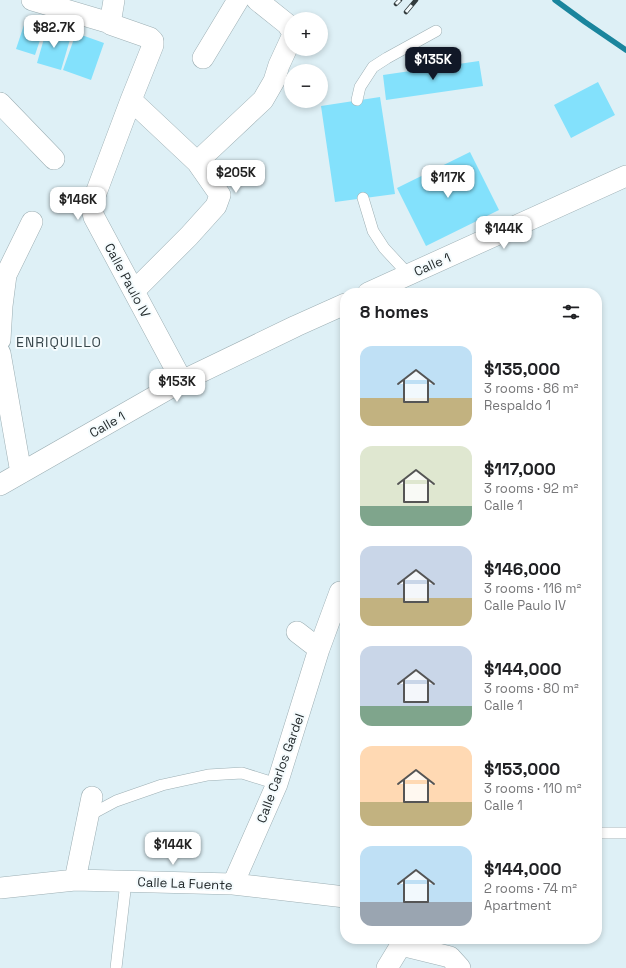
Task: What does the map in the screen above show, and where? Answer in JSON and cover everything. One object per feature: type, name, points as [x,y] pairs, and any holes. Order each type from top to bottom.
[{"type":"street","points":[[32,0],[110,23],[114,0]]},
{"type":"street","points":[[203,58],[238,0]]},
{"type":"street","points":[[257,0],[284,22]]},
{"type":"street","name":"Calle Paulo IV","points":[[110,23],[150,38],[153,41],[153,45],[93,201],[92,209],[94,217],[182,381]]},
{"type":"street","points":[[197,162],[262,100],[274,81],[284,54]]},
{"type":"street","points":[[131,100],[197,162],[220,195],[216,206],[189,236],[134,291]]},
{"type":"street","points":[[0,103],[54,159]]},
{"type":"street","name":"Calle 1","points":[[379,288],[626,176]]},
{"type":"street","points":[[0,340],[6,275],[32,222]]},
{"type":"street","name":"Calle 1","points":[[0,485],[182,381],[340,306]]},
{"type":"street","points":[[0,354],[21,473]]},
{"type":"street","name":"Calle Carlos Gardel","points":[[233,884],[277,784],[320,649],[340,592]]},
{"type":"street","points":[[297,632],[320,649]]},
{"type":"street","points":[[75,880],[90,807]]},
{"type":"street","name":"Calle La Fuente","points":[[0,888],[75,880],[233,884],[340,896]]},
{"type":"street","points":[[387,968],[398,944]]},
{"type":"street","points":[[406,944],[450,957],[460,968]]},
{"type":"lane","points":[[357,100],[360,87],[373,67],[436,31]]},
{"type":"lane","points":[[363,198],[373,231],[384,248],[409,275]]},
{"type":"lane","points":[[90,807],[116,801],[162,785],[208,775],[242,773],[277,784]]},
{"type":"lane","points":[[602,833],[626,833]]},
{"type":"lane","points":[[116,968],[126,882]]},
{"type":"building","points":[[25,22],[44,28],[35,55],[16,49]]},
{"type":"building","points":[[47,28],[71,36],[61,70],[37,63]]},
{"type":"building","points":[[76,33],[104,43],[91,80],[63,70]]},
{"type":"building","points":[[479,61],[483,86],[386,100],[383,75]]},
{"type":"building","points":[[598,82],[615,115],[571,138],[554,105]]},
{"type":"building","points":[[380,97],[395,194],[335,202],[321,108],[328,108],[328,105]]},
{"type":"building","points":[[470,152],[499,210],[426,246],[397,188]]},
{"type":"waterway","points":[[555,0],[626,50]]},
{"type":"railway","points":[[396,4],[400,0]]},
{"type":"railway","points":[[406,12],[416,0]]},
{"type":"district","name":"ENRIQUILLO","points":[[59,342]]}]
